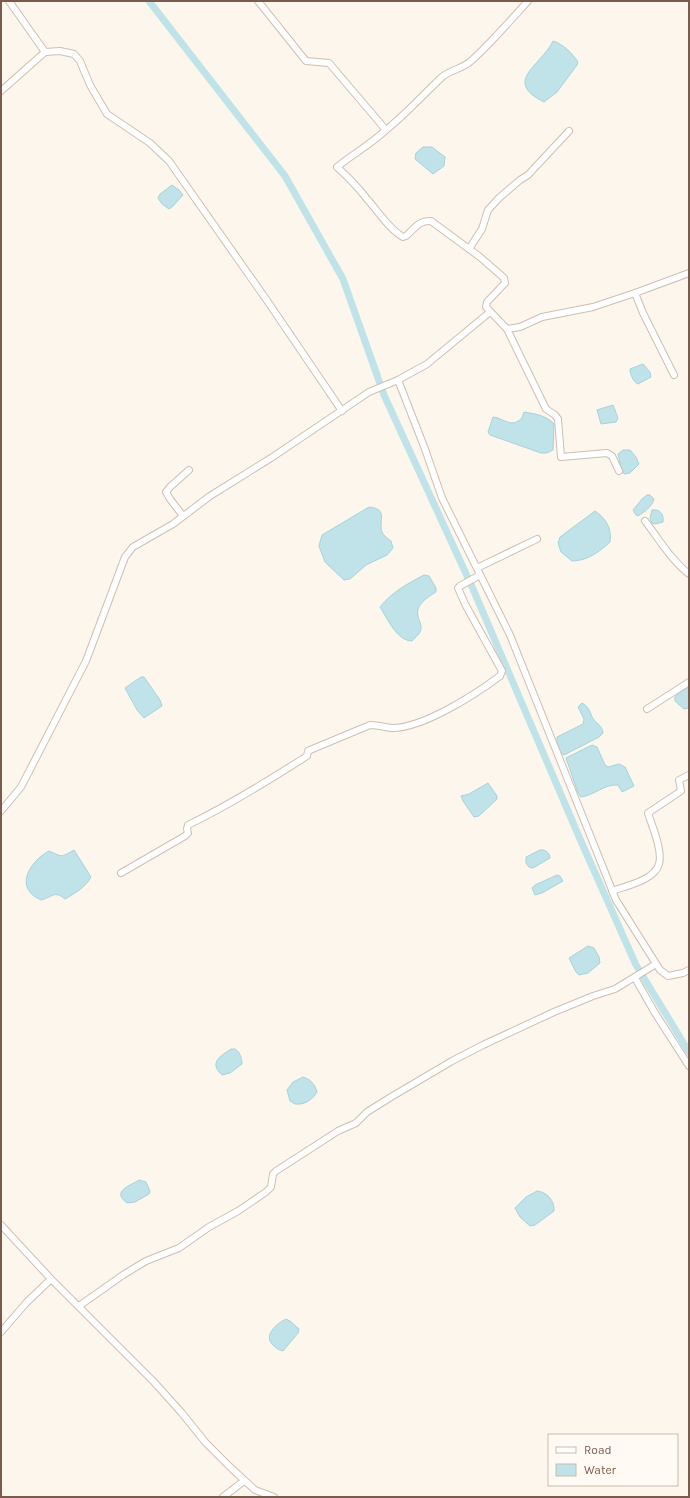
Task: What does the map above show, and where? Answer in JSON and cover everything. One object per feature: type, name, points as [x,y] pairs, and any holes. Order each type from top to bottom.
[{"type":"street","points":[[9,1],[45,52]]},
{"type":"street","points":[[258,1],[306,61],[329,63],[386,130]]},
{"type":"street","points":[[528,1],[511,21],[471,61],[463,67],[443,76],[386,130],[367,146],[351,155],[337,167],[401,236],[406,236],[420,222],[430,221],[469,249],[504,278],[506,283],[486,305],[486,307],[507,329],[546,409],[555,414],[558,419],[561,457],[607,453],[612,456],[619,471]]},
{"type":"street","points":[[1,91],[45,52],[60,51],[74,54],[80,61],[90,85],[107,114],[150,143],[169,161],[264,296],[342,411]]},
{"type":"street","points":[[469,249],[482,229],[488,210],[499,198],[528,175],[569,131]]},
{"type":"street","points":[[507,329],[520,326],[542,317],[593,307],[689,273]]},
{"type":"street","points":[[635,293],[643,313],[674,375]]},
{"type":"street","points":[[1,811],[21,787],[86,662],[125,557],[133,547],[173,524],[210,496],[271,458],[370,392],[396,381],[427,364],[490,312]]},
{"type":"street","points":[[396,381],[425,449],[442,498],[476,568],[477,577],[510,634],[616,900],[650,952],[656,964],[668,976],[689,970]]},
{"type":"street","points":[[183,516],[166,492],[170,486],[189,470]]},
{"type":"street","points":[[645,521],[682,569],[689,574]]},
{"type":"street","points":[[476,568],[537,539]]},
{"type":"street","points":[[120,873],[185,836],[188,833],[188,825],[240,798],[307,756],[310,750],[370,725],[392,728],[421,722],[454,705],[500,676],[502,671],[465,604],[458,588],[477,577]]},
{"type":"street","points":[[647,709],[689,682]]},
{"type":"street","points":[[612,891],[647,878],[654,872],[659,864],[660,853],[648,813],[681,791],[679,780],[689,775]]},
{"type":"street","points":[[79,1306],[123,1275],[146,1261],[178,1248],[250,1203],[271,1187],[273,1174],[276,1171],[338,1131],[356,1123],[367,1112],[391,1097],[483,1045],[554,1012],[615,989],[656,964]]},
{"type":"street","points":[[637,976],[655,1013],[689,1066]]},
{"type":"street","points":[[1,1225],[51,1279],[154,1382],[206,1443],[244,1481],[255,1490],[274,1497]]},
{"type":"street","points":[[1,1332],[27,1302],[51,1279]]},
{"type":"street","points":[[223,1497],[244,1481]]},
{"type":"water","points":[[553,41],[567,49],[578,62],[557,92],[544,102],[532,94],[526,87],[525,80],[528,73]]},
{"type":"water","points":[[423,147],[432,147],[445,157],[444,166],[433,174],[415,159],[416,153]]},
{"type":"water","points":[[172,185],[183,195],[169,209],[162,204],[158,198],[160,194]]},
{"type":"water","points":[[643,364],[650,372],[651,377],[638,384],[632,378],[630,369]]},
{"type":"water","points":[[613,405],[618,418],[616,422],[601,424],[597,410]]},
{"type":"water","points":[[524,412],[544,417],[554,424],[553,450],[547,453],[541,453],[490,435],[488,432],[493,417],[514,423],[522,418]]},
{"type":"water","points":[[623,450],[630,450],[636,457],[639,464],[630,473],[624,474],[621,468],[618,454]]},
{"type":"water","points":[[647,495],[650,495],[654,499],[653,502],[648,509],[638,516],[633,510]]},
{"type":"water","points":[[369,507],[379,510],[381,513],[382,532],[391,541],[393,548],[387,555],[366,565],[350,579],[344,580],[325,562],[319,546],[322,535]]},
{"type":"water","points":[[652,510],[657,510],[661,513],[663,522],[655,524],[652,523],[650,518]]},
{"type":"water","points":[[595,511],[605,520],[609,528],[610,542],[588,558],[572,561],[561,552],[558,543],[560,537]]},
{"type":"water","points":[[424,575],[429,576],[436,588],[436,592],[429,596],[418,608],[421,630],[412,641],[407,640],[397,633],[380,607],[406,585]]},
{"type":"water","points":[[141,677],[144,677],[160,700],[162,706],[144,718],[137,710],[125,688]]},
{"type":"water","points":[[689,687],[689,708],[684,709],[675,701],[675,697],[678,693]]},
{"type":"water","points":[[582,703],[588,709],[594,720],[600,725],[603,733],[599,737],[564,755],[559,750],[557,737],[583,724],[584,719],[578,707]]},
{"type":"water","points":[[592,745],[597,747],[605,765],[608,767],[619,764],[625,767],[634,786],[622,792],[618,785],[608,786],[581,797],[578,793],[566,758]]},
{"type":"water","points":[[488,783],[497,796],[497,799],[479,816],[474,817],[461,796],[469,794]]},
{"type":"water","points":[[74,850],[91,877],[87,884],[65,899],[58,895],[53,895],[41,900],[33,895],[28,889],[26,882],[27,875],[36,861],[49,851],[62,856]]},
{"type":"water","points":[[540,850],[547,852],[550,858],[533,868],[529,867],[526,863],[526,857]]},
{"type":"water","points":[[557,875],[560,876],[563,881],[542,893],[535,895],[532,888],[535,885]]},
{"type":"water","points":[[588,946],[594,948],[599,957],[600,963],[588,973],[579,975],[569,958]]},
{"type":"water","points":[[231,1049],[235,1049],[238,1052],[241,1057],[242,1064],[230,1073],[222,1075],[216,1067],[217,1060]]},
{"type":"water","points":[[303,1077],[312,1082],[317,1092],[308,1101],[302,1104],[295,1104],[290,1101],[287,1090],[293,1082]]},
{"type":"water","points":[[139,1180],[146,1182],[150,1191],[149,1194],[135,1202],[127,1203],[123,1199],[121,1192]]},
{"type":"water","points":[[537,1191],[544,1193],[550,1198],[554,1211],[535,1225],[530,1226],[520,1217],[515,1208],[526,1197]]},
{"type":"water","points":[[286,1319],[299,1329],[298,1333],[283,1351],[275,1347],[269,1338],[275,1327]]},
{"type":"waterway","points":[[149,1],[285,176],[343,279],[384,395],[473,589],[580,839],[636,965],[689,1052]]}]
